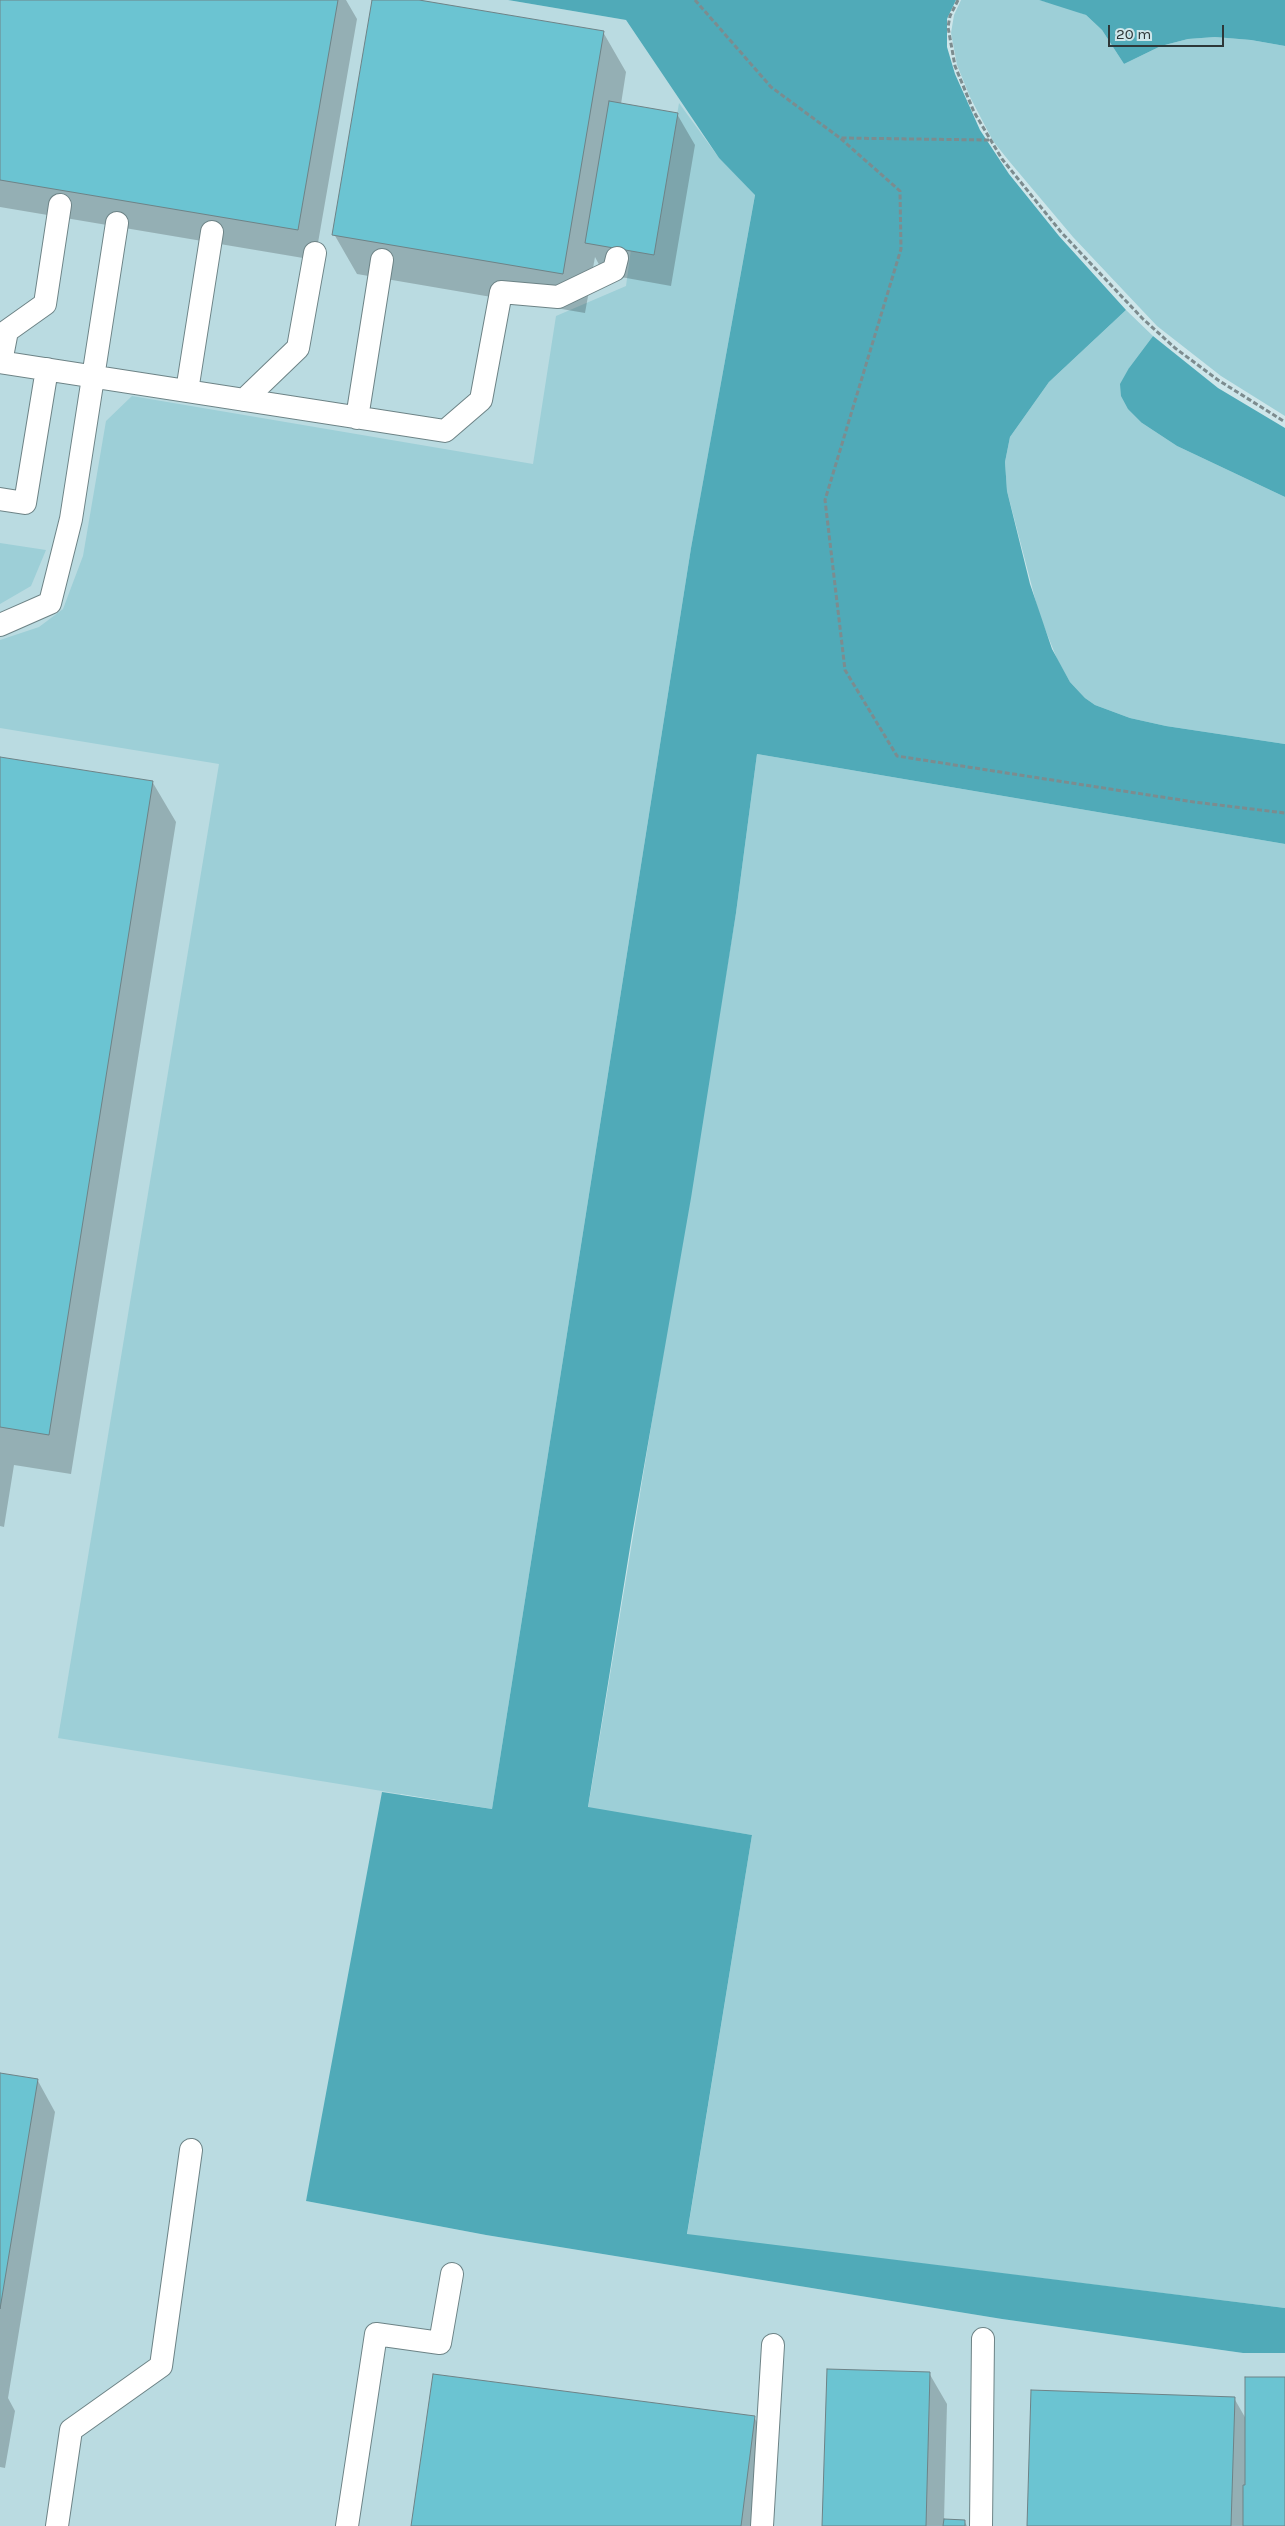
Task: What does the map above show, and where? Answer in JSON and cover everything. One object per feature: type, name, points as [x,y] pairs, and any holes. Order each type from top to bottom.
[{"type":"lane","points":[[60,205],[45,304],[6,331],[0,362],[445,431],[481,400],[500,292],[558,297],[614,270],[617,258]]},
{"type":"lane","points":[[0,625],[50,603],[71,519],[117,223]]},
{"type":"lane","points":[[187,391],[212,232]]},
{"type":"lane","points":[[244,400],[298,348],[314,253]]},
{"type":"lane","points":[[357,418],[382,260]]},
{"type":"lane","points":[[0,499],[26,503],[47,369]]},
{"type":"lane","points":[[57,2526],[71,2430],[161,2366],[191,2150]]},
{"type":"lane","points":[[347,2526],[376,2334],[440,2343],[452,2274]]},
{"type":"lane","points":[[981,2526],[984,2339]]},
{"type":"lane","points":[[762,2526],[773,2345]]},
{"type":"path","points":[[695,0],[771,87],[840,138],[900,191],[901,248],[825,500],[845,670],[897,756],[1194,802],[1285,813]]},
{"type":"path","points":[[958,0],[949,22],[950,47],[955,66],[965,92],[989,140],[1018,180],[1061,232],[1142,318],[1175,348],[1218,380],[1285,422]]},
{"type":"path","points":[[840,138],[989,140]]},
{"type":"shaded area","points":[[0,0],[508,0],[626,20],[719,158],[755,195],[691,548],[306,2201],[486,2235],[1002,2319],[1243,2353],[1285,2353],[1285,2526],[0,2526]]},
{"type":"shaded area","points":[[508,0],[956,0],[947,19],[947,47],[955,74],[980,130],[1009,174],[1059,236],[1126,310],[1049,382],[1010,437],[1005,462],[1007,491],[1030,584],[1052,649],[1070,682],[1085,698],[1095,705],[1130,718],[1166,726],[1285,744],[1285,844],[757,754],[736,913],[691,1198],[632,1535],[588,1807],[752,1835],[687,2234],[1285,2308],[1285,2353],[1243,2353],[1002,2319],[486,2235],[306,2201],[382,1792],[492,1809],[691,548],[755,195],[719,158],[626,20]]},
{"type":"shaded area","points":[[961,0],[1039,0],[1066,7],[1086,15],[1102,30],[1124,64],[1161,46],[1188,39],[1215,37],[1251,40],[1285,46],[1285,416],[1221,376],[1157,326],[1073,237],[993,141],[970,97],[957,65],[951,33],[954,15]]},
{"type":"shaded area","points":[[1039,0],[1285,0],[1285,46],[1251,40],[1215,37],[1188,39],[1161,46],[1124,64],[1102,30],[1086,15]]},
{"type":"shaded area","points":[[679,103],[719,158],[755,194],[691,548],[492,1809],[58,1738],[219,764],[0,728],[0,640],[39,627],[63,609],[83,556],[106,421],[132,396],[533,464],[556,316],[626,286],[631,249],[654,253]]},
{"type":"shaded area","points":[[1126,310],[1153,336],[1129,368],[1142,423],[1177,446],[1285,497],[1285,744],[1166,726],[1130,718],[1095,705],[1085,698],[1070,682],[1057,659],[1039,614],[1007,491],[1005,462],[1010,437],[1049,382]]},
{"type":"shaded area","points":[[1153,336],[1218,388],[1285,428],[1285,497],[1177,446],[1142,423],[1128,409],[1121,396],[1120,384],[1129,368]]},
{"type":"shaded area","points":[[0,543],[46,550],[31,586],[0,604]]},
{"type":"shaded area","points":[[757,754],[1285,844],[1285,2308],[687,2235],[752,1835],[588,1808],[736,913]]},
{"type":"building","points":[[0,0],[338,0],[298,230],[0,180]]},
{"type":"building","points":[[372,0],[419,0],[604,31],[563,274],[332,235]]},
{"type":"building","points":[[609,101],[678,113],[654,255],[585,243]]},
{"type":"building","points":[[0,757],[153,781],[49,1435],[0,1427]]},
{"type":"building","points":[[0,2073],[38,2079],[0,2309]]},
{"type":"building","points":[[827,2369],[930,2372],[926,2526],[822,2526]]},
{"type":"building","points":[[433,2374],[755,2416],[741,2526],[411,2526]]},
{"type":"building","points":[[1245,2377],[1285,2377],[1285,2526],[1243,2526]]},
{"type":"building","points":[[1031,2390],[1235,2397],[1231,2526],[1027,2526]]},
{"type":"building","points":[[944,2519],[965,2520],[965,2526],[943,2526]]}]
